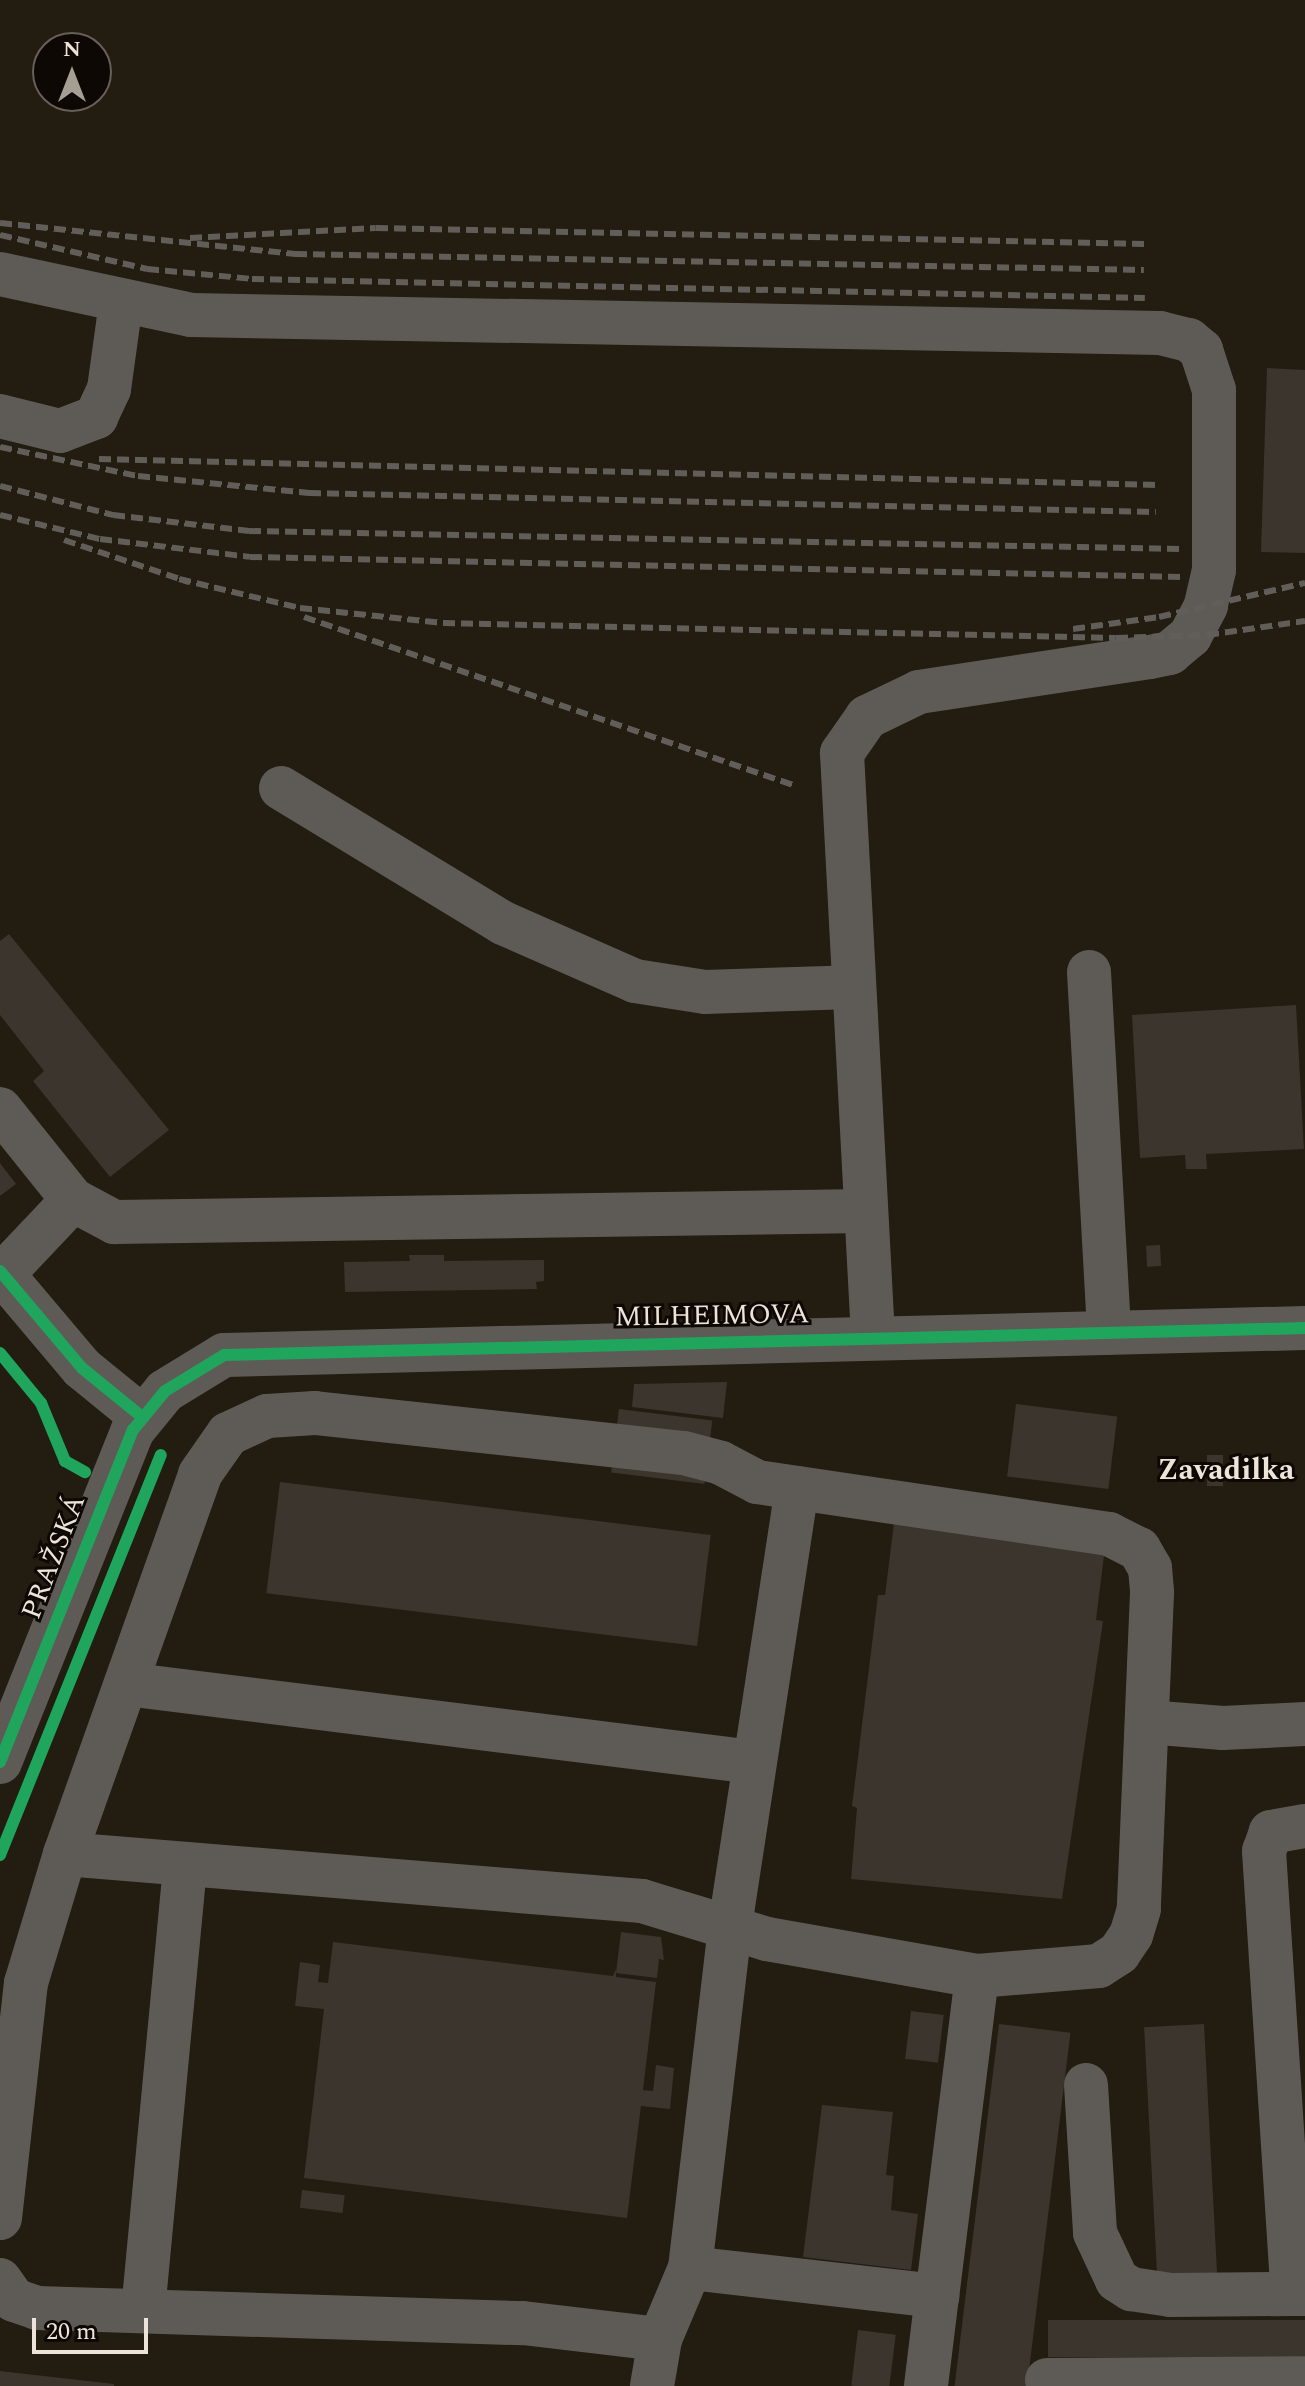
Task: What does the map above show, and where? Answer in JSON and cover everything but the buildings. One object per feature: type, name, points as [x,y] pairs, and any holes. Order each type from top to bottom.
[{"type":"street","points":[[0,274],[121,303],[226,316],[1160,333],[1189,340],[1201,350],[1214,390],[1214,570],[1206,606],[1190,636],[1170,653],[919,692],[867,717],[842,753],[840,776],[873,1337]]},
{"type":"street","points":[[0,416],[60,431],[82,427],[96,417],[109,389],[121,303]]},
{"type":"street","points":[[281,788],[503,923],[635,981],[705,992],[852,987]]},
{"type":"street","points":[[1089,972],[1109,1332]]},
{"type":"street","points":[[0,1109],[73,1200],[95,1216],[135,1223],[866,1211]]},
{"type":"street","points":[[73,1200],[1,1273],[82,1368],[142,1417]]},
{"type":"street","name":"MILHEIMOVA","points":[[142,1417],[183,1376],[224,1355],[250,1350],[1305,1328]]},
{"type":"street","points":[[0,2218],[26,1983],[65,1854],[208,1459],[228,1434],[267,1416],[315,1413],[684,1453],[721,1463],[757,1482],[1109,1534],[1132,1543],[1145,1557],[1152,1581],[1139,1909],[1131,1935],[1119,1953],[1088,1969],[977,1976],[767,1939],[642,1901],[65,1854]]},
{"type":"street","name":"PRAŽSKÁ","points":[[0,1762],[109,1482],[142,1417]]},
{"type":"street","points":[[652,2386],[660,2339],[690,2268],[730,1926],[797,1488]]},
{"type":"street","points":[[126,1684],[753,1762]]},
{"type":"street","points":[[1147,1722],[1223,1728],[1305,1724]]},
{"type":"street","points":[[1086,2085],[1095,2233],[1117,2280],[1149,2293],[1299,2294],[1290,1990],[1265,1844],[1277,1829],[1305,1826]]},
{"type":"street","points":[[143,2311],[185,1864]]},
{"type":"street","points":[[926,2386],[977,1976]]},
{"type":"street","points":[[690,2268],[937,2296]]},
{"type":"street","points":[[0,2280],[25,2305],[523,2323],[660,2339]]},
{"type":"street","points":[[1047,2380],[1305,2378]]},
{"type":"railway","points":[[0,223],[295,254],[1144,270]]},
{"type":"railway","points":[[190,238],[376,228],[1145,244]]},
{"type":"railway","points":[[0,235],[147,269],[252,279],[1145,298]]},
{"type":"railway","points":[[0,447],[138,476],[309,493],[1156,512]]},
{"type":"railway","points":[[99,459],[1159,485]]},
{"type":"railway","points":[[0,486],[113,515],[249,531],[1181,549]]},
{"type":"railway","points":[[0,515],[100,539],[250,557],[1183,577]]},
{"type":"railway","points":[[64,540],[189,582]]},
{"type":"railway","points":[[179,579],[300,608],[443,623],[1116,638],[1207,635],[1305,621]]},
{"type":"railway","points":[[1073,629],[1159,617],[1305,583]]},
{"type":"railway","points":[[304,617],[796,786]]},
{"type":"cycle path","points":[[0,1271],[82,1368],[142,1417]]},
{"type":"cycle path","points":[[0,1762],[133,1430],[165,1391],[224,1355],[1305,1328]]},
{"type":"cycle path","points":[[0,1353],[41,1403],[65,1461],[85,1472]]},
{"type":"cycle path","points":[[0,1855],[161,1455]]},
{"type":"district","name":"Zavadilka","points":[[1226,1470]]}]
